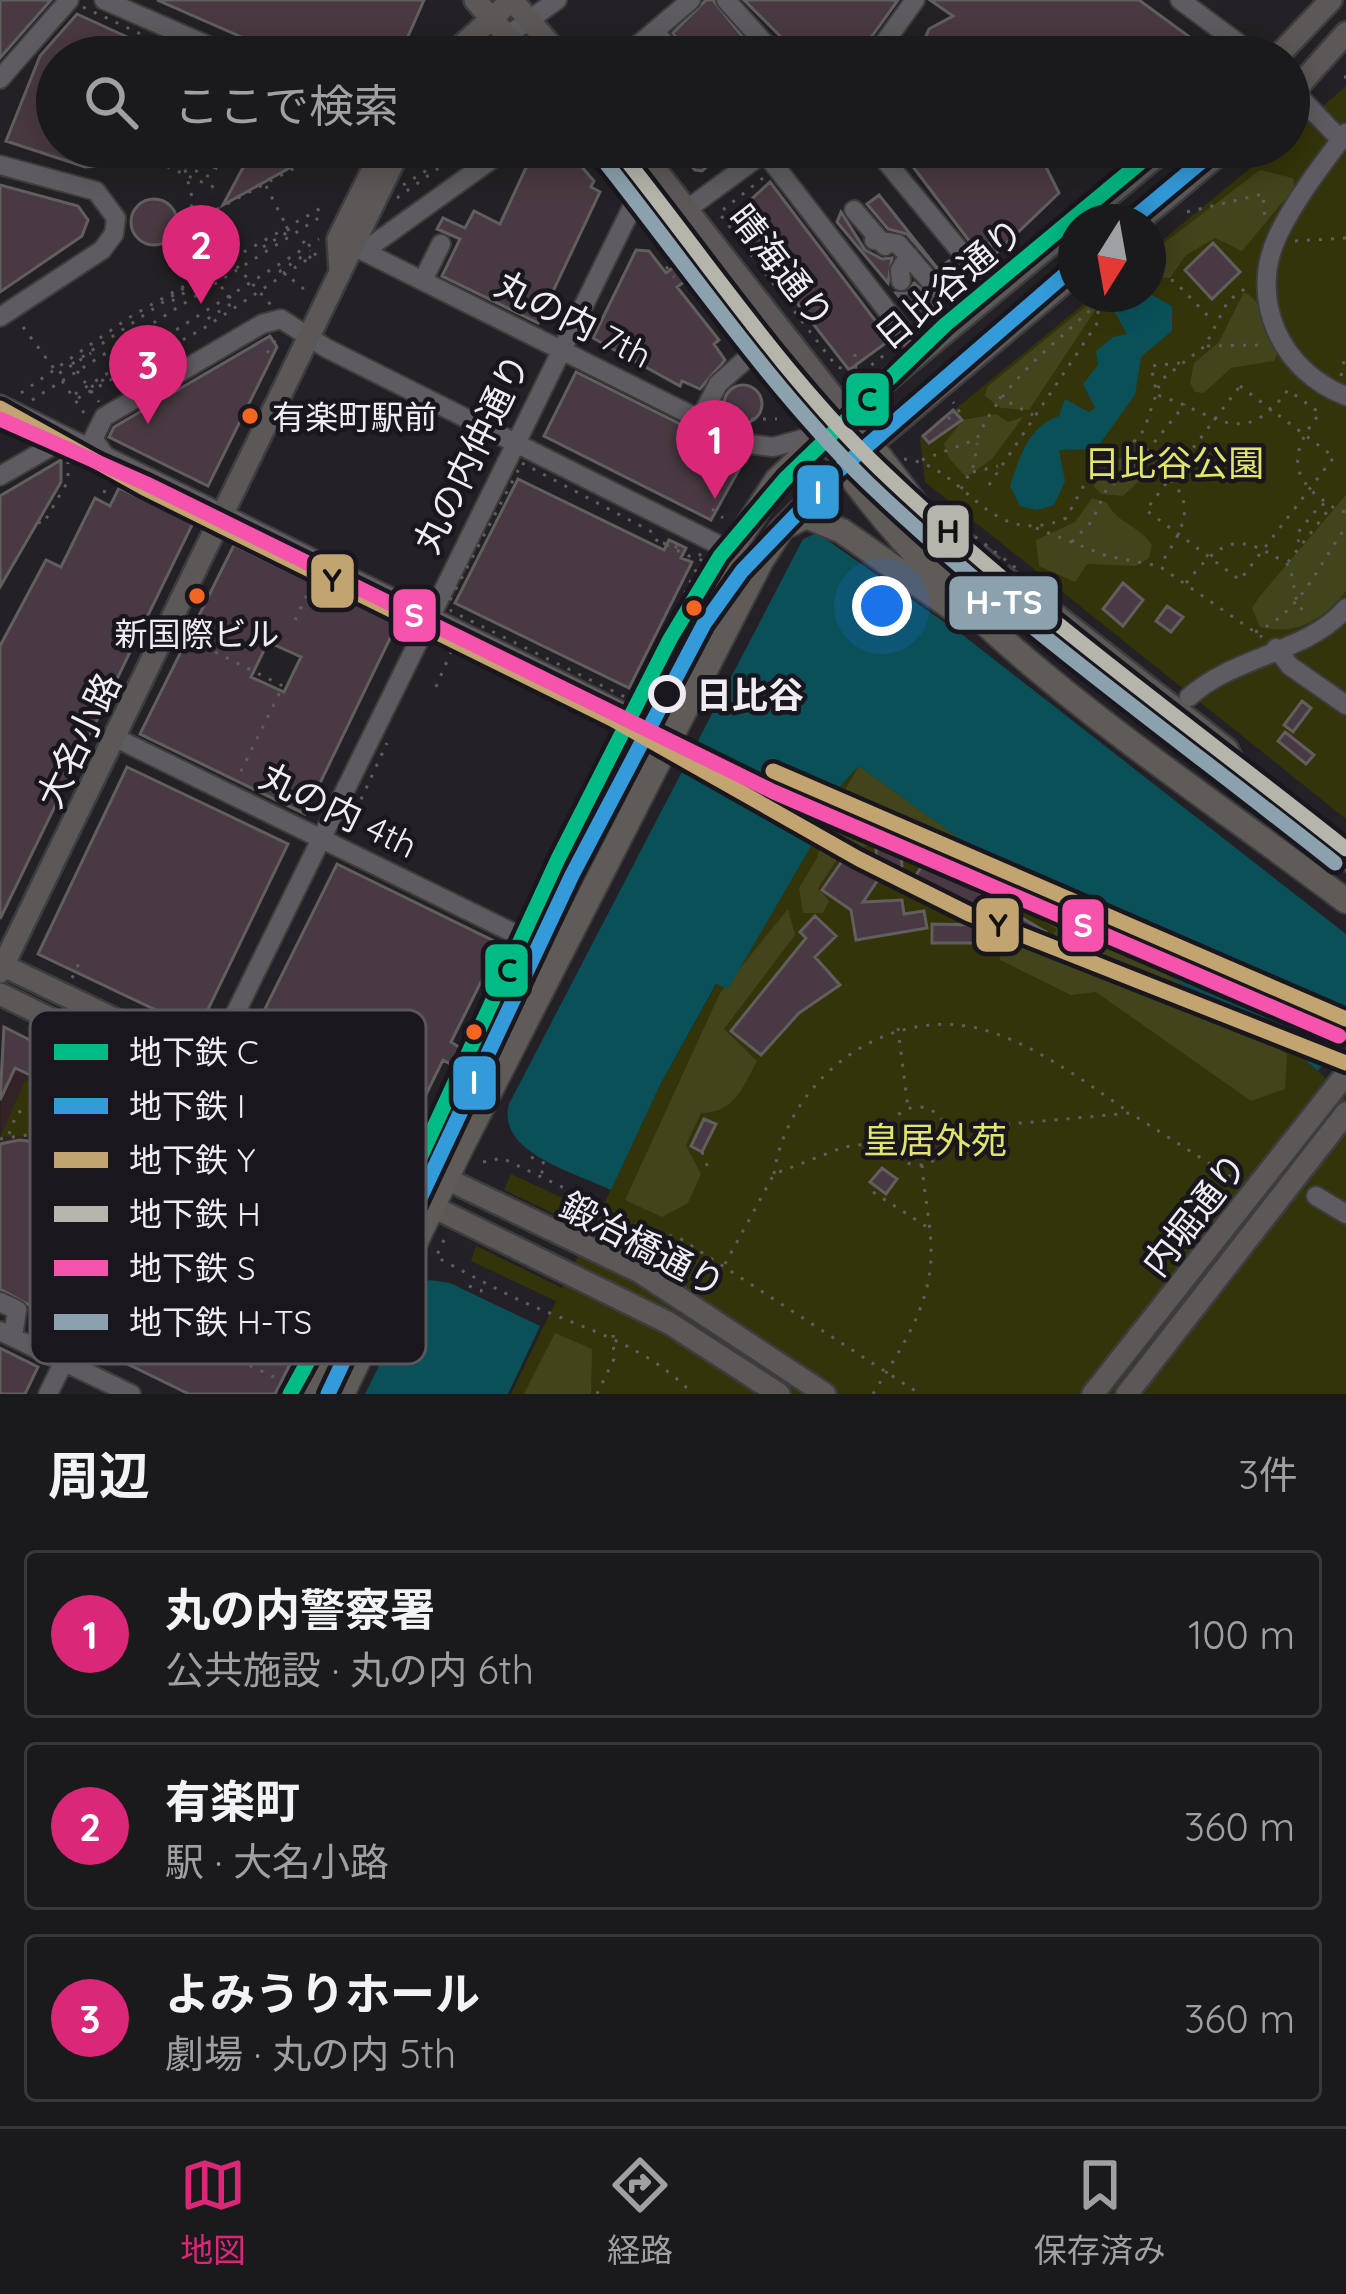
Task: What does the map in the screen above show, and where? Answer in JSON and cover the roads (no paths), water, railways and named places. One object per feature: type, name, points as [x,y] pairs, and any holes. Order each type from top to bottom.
[{"type":"highway","name":"日比谷通り","points":[[426,1156],[731,551],[777,480],[848,414]]},
{"type":"highway","name":"晴海通り","points":[[848,414],[948,546],[991,585],[1346,859]]},
{"type":"highway","name":"日比谷通り","points":[[426,1226],[781,530],[844,467]]},
{"type":"highway","name":"晴海通り","points":[[844,467],[891,531],[999,638],[1346,901]]},
{"type":"highway","points":[[781,530],[806,517],[830,524],[999,638]]},
{"type":"highway","name":"日比谷通り","points":[[343,1394],[358,1364]]},
{"type":"main road","points":[[464,36],[483,8],[512,0],[543,36]]},
{"type":"main road","points":[[1296,36],[1331,0]]},
{"type":"main road","points":[[483,8],[507,35]]},
{"type":"main road","points":[[1310,72],[1346,33]]},
{"type":"main road","points":[[340,271],[338,239],[374,168]]},
{"type":"main road","name":"大名小路","points":[[1,967],[390,168]]},
{"type":"main road","points":[[350,246],[398,168]]},
{"type":"main road","name":"晴海通り","points":[[621,168],[762,345],[825,432],[844,467]]},
{"type":"main road","name":"日比谷通り","points":[[1100,204],[1143,168]]},
{"type":"main road","points":[[1160,204],[1203,168]]},
{"type":"main road","name":"晴海通り","points":[[658,170],[848,414]]},
{"type":"main road","name":"日比谷通り","points":[[848,414],[910,347],[1058,237]]},
{"type":"main road","name":"日比谷通り","points":[[844,467],[1058,288]]},
{"type":"main road","points":[[1029,594],[1227,749],[1242,781]]},
{"type":"main road","name":"鍛冶橋通り","points":[[1,967],[91,1010]]},
{"type":"main road","name":"鍛冶橋通り","points":[[0,994],[32,1010]]},
{"type":"main road","name":"内堀通り","points":[[1093,1394],[1342,1080]]},
{"type":"main road","name":"内堀通り","points":[[1127,1394],[1346,1113]]},
{"type":"main road","name":"鍛冶橋通り","points":[[426,1171],[640,1272],[825,1394]]},
{"type":"main road","name":"鍛冶橋通り","points":[[426,1204],[695,1337],[779,1394]]},
{"type":"street","points":[[38,36],[69,0]]},
{"type":"street","points":[[104,0],[186,36]]},
{"type":"street","points":[[507,35],[556,0]]},
{"type":"street","points":[[648,36],[691,0]]},
{"type":"street","points":[[726,0],[757,36]]},
{"type":"street","points":[[889,36],[915,0]]},
{"type":"street","points":[[1180,0],[1229,36]]},
{"type":"street","points":[[654,31],[658,36]]},
{"type":"street","points":[[0,80],[36,38]]},
{"type":"street","points":[[1310,108],[1343,137],[1278,238],[1269,283],[1271,318],[1282,345],[1305,374],[1338,393]]},
{"type":"street","points":[[0,165],[96,191],[116,218],[114,234],[102,250],[0,317]]},
{"type":"street","points":[[350,246],[475,168]]},
{"type":"street","points":[[667,224],[747,168]]},
{"type":"street","points":[[776,168],[910,347]]},
{"type":"street","points":[[891,168],[981,276]]},
{"type":"street","points":[[638,188],[658,170]]},
{"type":"street","name":"丸の内仲通り","points":[[236,1010],[638,188]]},
{"type":"street","points":[[854,209],[935,304]]},
{"type":"street","points":[[874,240],[898,244],[937,289],[979,252]]},
{"type":"street","points":[[423,280],[441,244]]},
{"type":"street","name":"丸の内 7th","points":[[350,246],[760,448],[825,432]]},
{"type":"street","points":[[902,281],[900,270],[909,256]]},
{"type":"street","points":[[108,466],[93,439],[104,417],[273,318],[731,551]]},
{"type":"street","points":[[700,419],[712,399],[727,389],[732,373],[762,345]]},
{"type":"street","points":[[12,403],[67,447],[225,515],[646,723]]},
{"type":"street","points":[[0,476],[67,447]]},
{"type":"street","points":[[1189,697],[1229,668],[1318,629],[1346,608]]},
{"type":"street","points":[[1276,648],[1290,666],[1346,705]]},
{"type":"street","name":"丸の内 4th","points":[[116,738],[532,942]]},
{"type":"street","points":[[1316,1196],[1346,1214]]},
{"type":"street","points":[[0,1302],[17,1310],[6,1334]]},
{"type":"street","name":"丸の内仲通り","points":[[48,1394],[63,1364]]},
{"type":"street","points":[[70,1364],[131,1394]]},
{"type":"water","points":[[1166,303],[1172,306],[1172,331],[1141,357],[1135,395],[1096,449],[1059,450],[1065,481],[1054,505],[1037,510],[1020,506],[1010,486],[1027,444],[1040,427],[1059,416],[1065,399],[1089,412],[1095,408],[1083,384],[1098,365],[1096,351],[1113,337],[1127,334],[1115,312],[1166,312]]},
{"type":"water","points":[[817,533],[964,636],[1346,934],[1346,1035],[1318,1071],[1282,1041],[1276,1047],[1098,928],[1091,934],[859,766],[820,808],[829,815],[728,989],[716,984],[661,1083],[611,1190],[526,1148],[508,1121],[509,1104],[803,539]]},
{"type":"water","points":[[426,1283],[450,1283],[540,1326],[508,1394],[365,1394],[380,1364],[426,1364]]},
{"type":"tunnel","points":[[931,512],[1029,594]]},
{"type":"metro line","name":"H-TS","points":[[610,168],[763,366],[868,483],[1038,631],[1335,863]]},
{"type":"metro line","name":"H","points":[[632,168],[776,354],[881,470],[1050,618],[1346,849]]},
{"type":"metro line","name":"C","points":[[426,1145],[558,859],[670,639],[720,556],[785,479],[945,325],[1134,168]]},
{"type":"metro line","name":"I","points":[[1151,204],[1194,168]]},
{"type":"metro line","name":"I","points":[[426,1186],[572,875],[704,624],[742,571],[838,471],[1058,281]]},
{"type":"metro line","name":"Y","points":[[0,408],[144,488],[612,719],[859,859],[969,914],[1346,1063]]},
{"type":"metro line","name":"S","points":[[0,419],[147,484],[774,792],[1339,1036]]},
{"type":"metro line","name":"Y","points":[[773,771],[1346,1019]]},
{"type":"metro line","name":"C","points":[[290,1394],[307,1364]]},
{"type":"metro line","name":"I","points":[[328,1394],[342,1364]]},
{"type":"place","name":"有楽町","points":[[201,304]]},
{"type":"place","name":"有楽町駅前","points":[[250,416]]},
{"type":"place","name":"よみうりホール","points":[[148,424]]},
{"type":"place","name":"丸の内警察署","points":[[715,499]]},
{"type":"place","name":"新国際ビル","points":[[197,596]]},
{"type":"place","name":"日比谷","points":[[667,694]]},
{"type":"park label","name":"日比谷公園","points":[[1174,462]]},
{"type":"park label","name":"皇居外苑","points":[[935,1139]]}]
